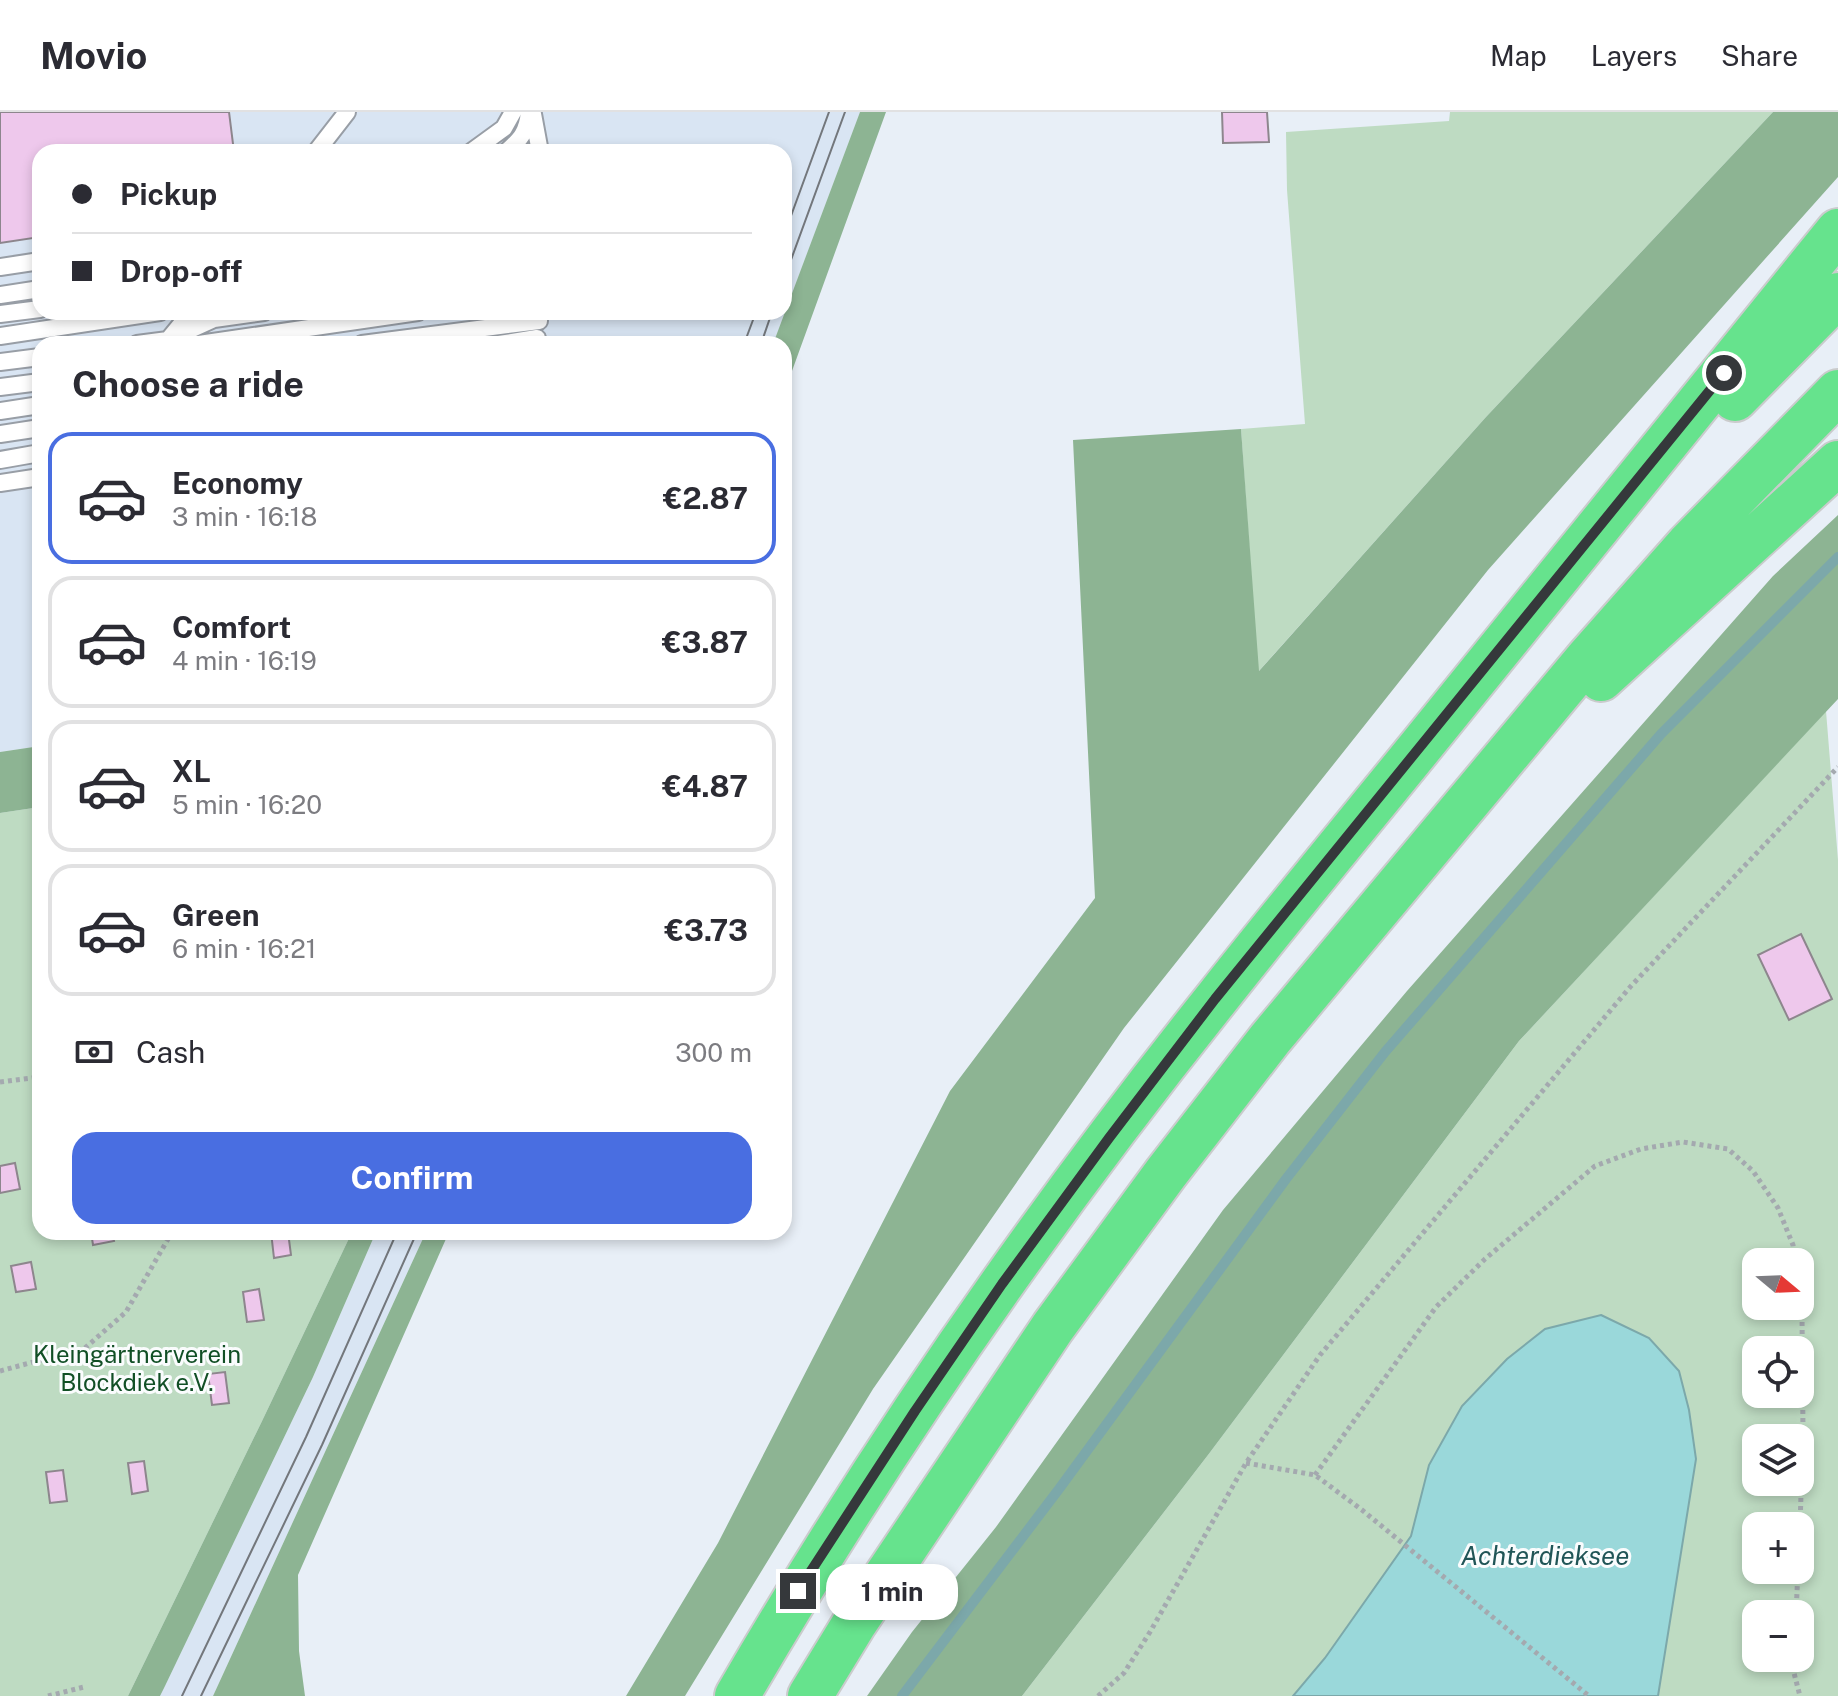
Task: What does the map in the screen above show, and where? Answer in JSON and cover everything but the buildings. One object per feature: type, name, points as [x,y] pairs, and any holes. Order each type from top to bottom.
[{"type":"highway","points":[[737,1696],[798,1591],[897,1437],[1002,1284],[1100,1150],[1215,999],[1838,231]]},
{"type":"highway","points":[[1533,608],[1838,295]]},
{"type":"highway","points":[[810,1696],[854,1624],[1053,1327],[1166,1173],[1270,1039],[1588,658],[1688,545],[1838,392]]},
{"type":"highway","points":[[1464,805],[1838,463]]},
{"type":"lane","points":[[322,144],[347,112]]},
{"type":"lane","points":[[482,144],[504,128],[513,112]]},
{"type":"lane","points":[[515,144],[528,127],[531,112]]},
{"type":"lane","points":[[531,112],[538,144]]},
{"type":"lane","points":[[0,267],[32,262]]},
{"type":"lane","points":[[0,295],[32,290]]},
{"type":"lane","points":[[0,314],[32,310]]},
{"type":"lane","points":[[0,336],[107,320]]},
{"type":"lane","points":[[171,336],[184,320]]},
{"type":"lane","points":[[179,336],[212,320]]},
{"type":"lane","points":[[254,336],[363,320]]},
{"type":"lane","points":[[413,336],[515,320]]},
{"type":"lane","points":[[0,362],[32,358]]},
{"type":"lane","points":[[0,387],[32,383]]},
{"type":"lane","points":[[0,411],[32,406]]},
{"type":"lane","points":[[0,434],[32,429]]},
{"type":"lane","points":[[0,460],[32,454]]},
{"type":"lane","points":[[0,483],[32,478]]},
{"type":"path","points":[[1098,1696],[1124,1673],[1246,1463],[1320,1355],[1631,986],[1838,767]]},
{"type":"path","points":[[0,1082],[32,1078]]},
{"type":"path","points":[[1315,1475],[1436,1307],[1485,1259],[1595,1166],[1641,1149],[1683,1142],[1728,1149],[1753,1171],[1778,1208],[1793,1248]]},
{"type":"path","points":[[0,1371],[85,1348],[126,1312],[167,1240]]},
{"type":"path","points":[[1800,1512],[1802,1320]]},
{"type":"path","points":[[1246,1463],[1315,1475],[1589,1696]]},
{"type":"path","points":[[1794,1672],[1800,1696]]},
{"type":"path","points":[[48,1696],[84,1687]]},
{"type":"shaded area","points":[[0,112],[860,112],[792,293],[792,144],[32,144],[32,320],[782,320],[776,336],[32,336],[32,747],[0,752]]},
{"type":"shaded area","points":[[373,1240],[422,1240],[213,1696],[160,1696],[313,1377]]},
{"type":"green space","points":[[860,112],[886,112],[792,371],[792,336],[776,336],[782,320],[792,320],[792,293]]},
{"type":"green space","points":[[1450,112],[1773,112],[1486,417],[1258,672],[1241,429],[1305,424],[1287,190],[1286,132],[1449,121]]},
{"type":"green space","points":[[1773,112],[1838,112],[1838,177],[1488,570],[1124,1028],[873,1389],[685,1696],[626,1696],[718,1543],[950,1091],[1095,898],[1073,440],[1241,429],[1259,671],[1486,417]]},
{"type":"green space","points":[[1838,515],[1838,699],[1519,1041],[1208,1455],[1022,1696],[867,1696],[912,1632],[996,1527],[1223,1210],[1407,991],[1773,576]]},
{"type":"green space","points":[[1826,711],[1838,860],[1838,1696],[1022,1696],[1208,1455],[1519,1041]]},
{"type":"green space","points":[[32,747],[32,808],[0,813],[0,752]]},
{"type":"green space","name":"Kleingärtnerverein Blockdiek e.V.","points":[[32,808],[32,1240],[348,1240],[128,1696],[0,1696],[0,813]]},
{"type":"green space","points":[[348,1240],[373,1240],[313,1377],[160,1696],[128,1696]]},
{"type":"green space","points":[[422,1240],[445,1240],[298,1575],[299,1651],[305,1696],[213,1696]]},
{"type":"water","name":"Achterdieksee","points":[[1601,1315],[1649,1338],[1679,1371],[1689,1410],[1696,1459],[1658,1696],[1293,1696],[1325,1658],[1411,1536],[1429,1465],[1462,1406],[1507,1359],[1545,1329]]},
{"type":"waterway","points":[[902,1696],[1059,1489],[1286,1179],[1385,1052],[1661,734],[1838,557]]},
{"type":"tram line","points":[[792,213],[829,112]]},
{"type":"tram line","points":[[792,257],[845,112]]},
{"type":"tram line","points":[[747,336],[753,320]]},
{"type":"tram line","points":[[764,336],[769,320]]},
{"type":"tram line","points":[[182,1696],[306,1437],[393,1240]]},
{"type":"tram line","points":[[201,1696],[322,1445],[413,1240]]},
{"type":"route","points":[[798,1591],[897,1437],[1002,1284],[1109,1138],[1215,999],[1724,373]]}]
